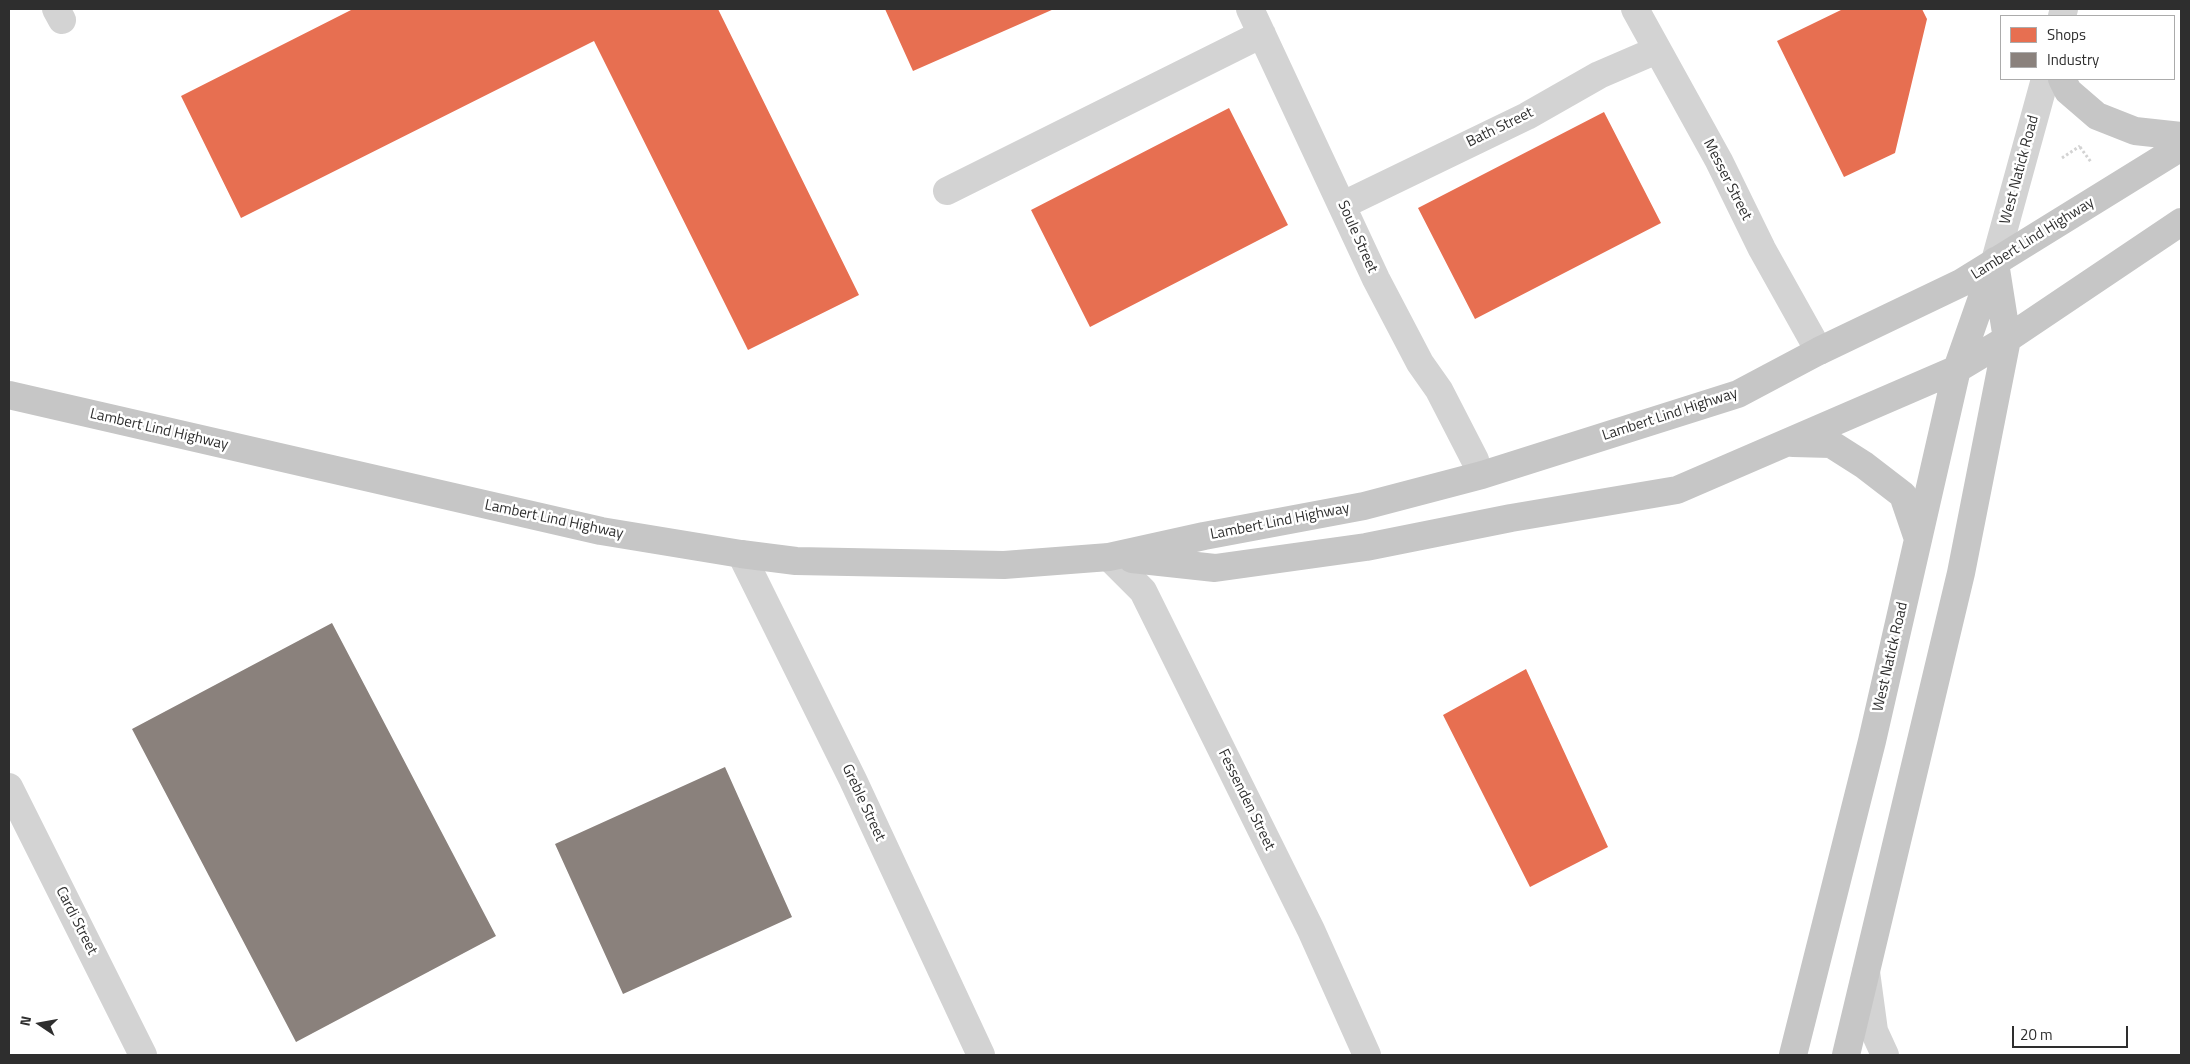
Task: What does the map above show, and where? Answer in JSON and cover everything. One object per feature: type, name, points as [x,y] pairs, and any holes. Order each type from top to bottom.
[{"type":"main road","points":[[2062,80],[2068,91],[2096,116],[2135,131],[2181,136]]},
{"type":"main road","name":"Lambert Lind Highway","points":[[9,395],[602,531],[741,554],[796,562],[1004,565],[1109,556],[1364,506],[1482,474],[1738,394],[1819,351],[1961,283],[2181,147]]},
{"type":"main road","name":"Lambert Lind Highway","points":[[1109,556],[1215,568],[1366,547],[1511,518],[1677,490],[1957,369],[2007,338],[2181,222]]},
{"type":"main road","name":"West Natick Road","points":[[1846,1055],[1961,573],[2007,338],[1995,261]]},
{"type":"main road","name":"West Natick Road","points":[[1793,1055],[1872,741],[1957,369],[1995,261]]},
{"type":"main road","points":[[1787,442],[1831,444],[1864,465],[1903,496],[1918,539]]},
{"type":"street","name":"Soule Street","points":[[1250,9],[1376,279],[1416,356],[1439,390],[1475,460]]},
{"type":"street","name":"Messer Street","points":[[1635,9],[1719,161],[1762,250],[1819,351]]},
{"type":"street","points":[[947,192],[1262,34]]},
{"type":"street","name":"Bath Street","points":[[1343,205],[1527,116],[1599,75],[1656,50]]},
{"type":"street","name":"West Natick Road","points":[[1995,261],[2045,80]]},
{"type":"street","name":"Greble Street","points":[[741,554],[853,780],[980,1055]]},
{"type":"street","name":"Fessenden Street","points":[[1109,556],[1143,590],[1311,930],[1367,1055]]},
{"type":"street","name":"Cardi Street","points":[[9,787],[143,1055]]},
{"type":"street","points":[[1865,969],[1874,1031],[1885,1055]]},
{"type":"path","points":[[2079,147],[2092,164]]},
{"type":"building: Shops","points":[[353,9],[718,9],[859,295],[748,350],[594,41],[241,218],[181,96]]},
{"type":"building: Shops","points":[[885,9],[1054,9],[913,71]]},
{"type":"building: Shops","points":[[1843,9],[1922,9],[1927,19],[1895,153],[1844,177],[1777,41]]},
{"type":"building: Shops","points":[[1229,108],[1288,225],[1090,327],[1031,210]]},
{"type":"building: Shops","points":[[1604,112],[1661,223],[1475,319],[1418,208]]},
{"type":"building: Shops","points":[[1526,669],[1608,847],[1530,887],[1443,715]]},
{"type":"building: Industry","points":[[332,623],[496,936],[296,1042],[132,729]]},
{"type":"building: Industry","points":[[725,767],[792,917],[623,994],[555,844]]}]
